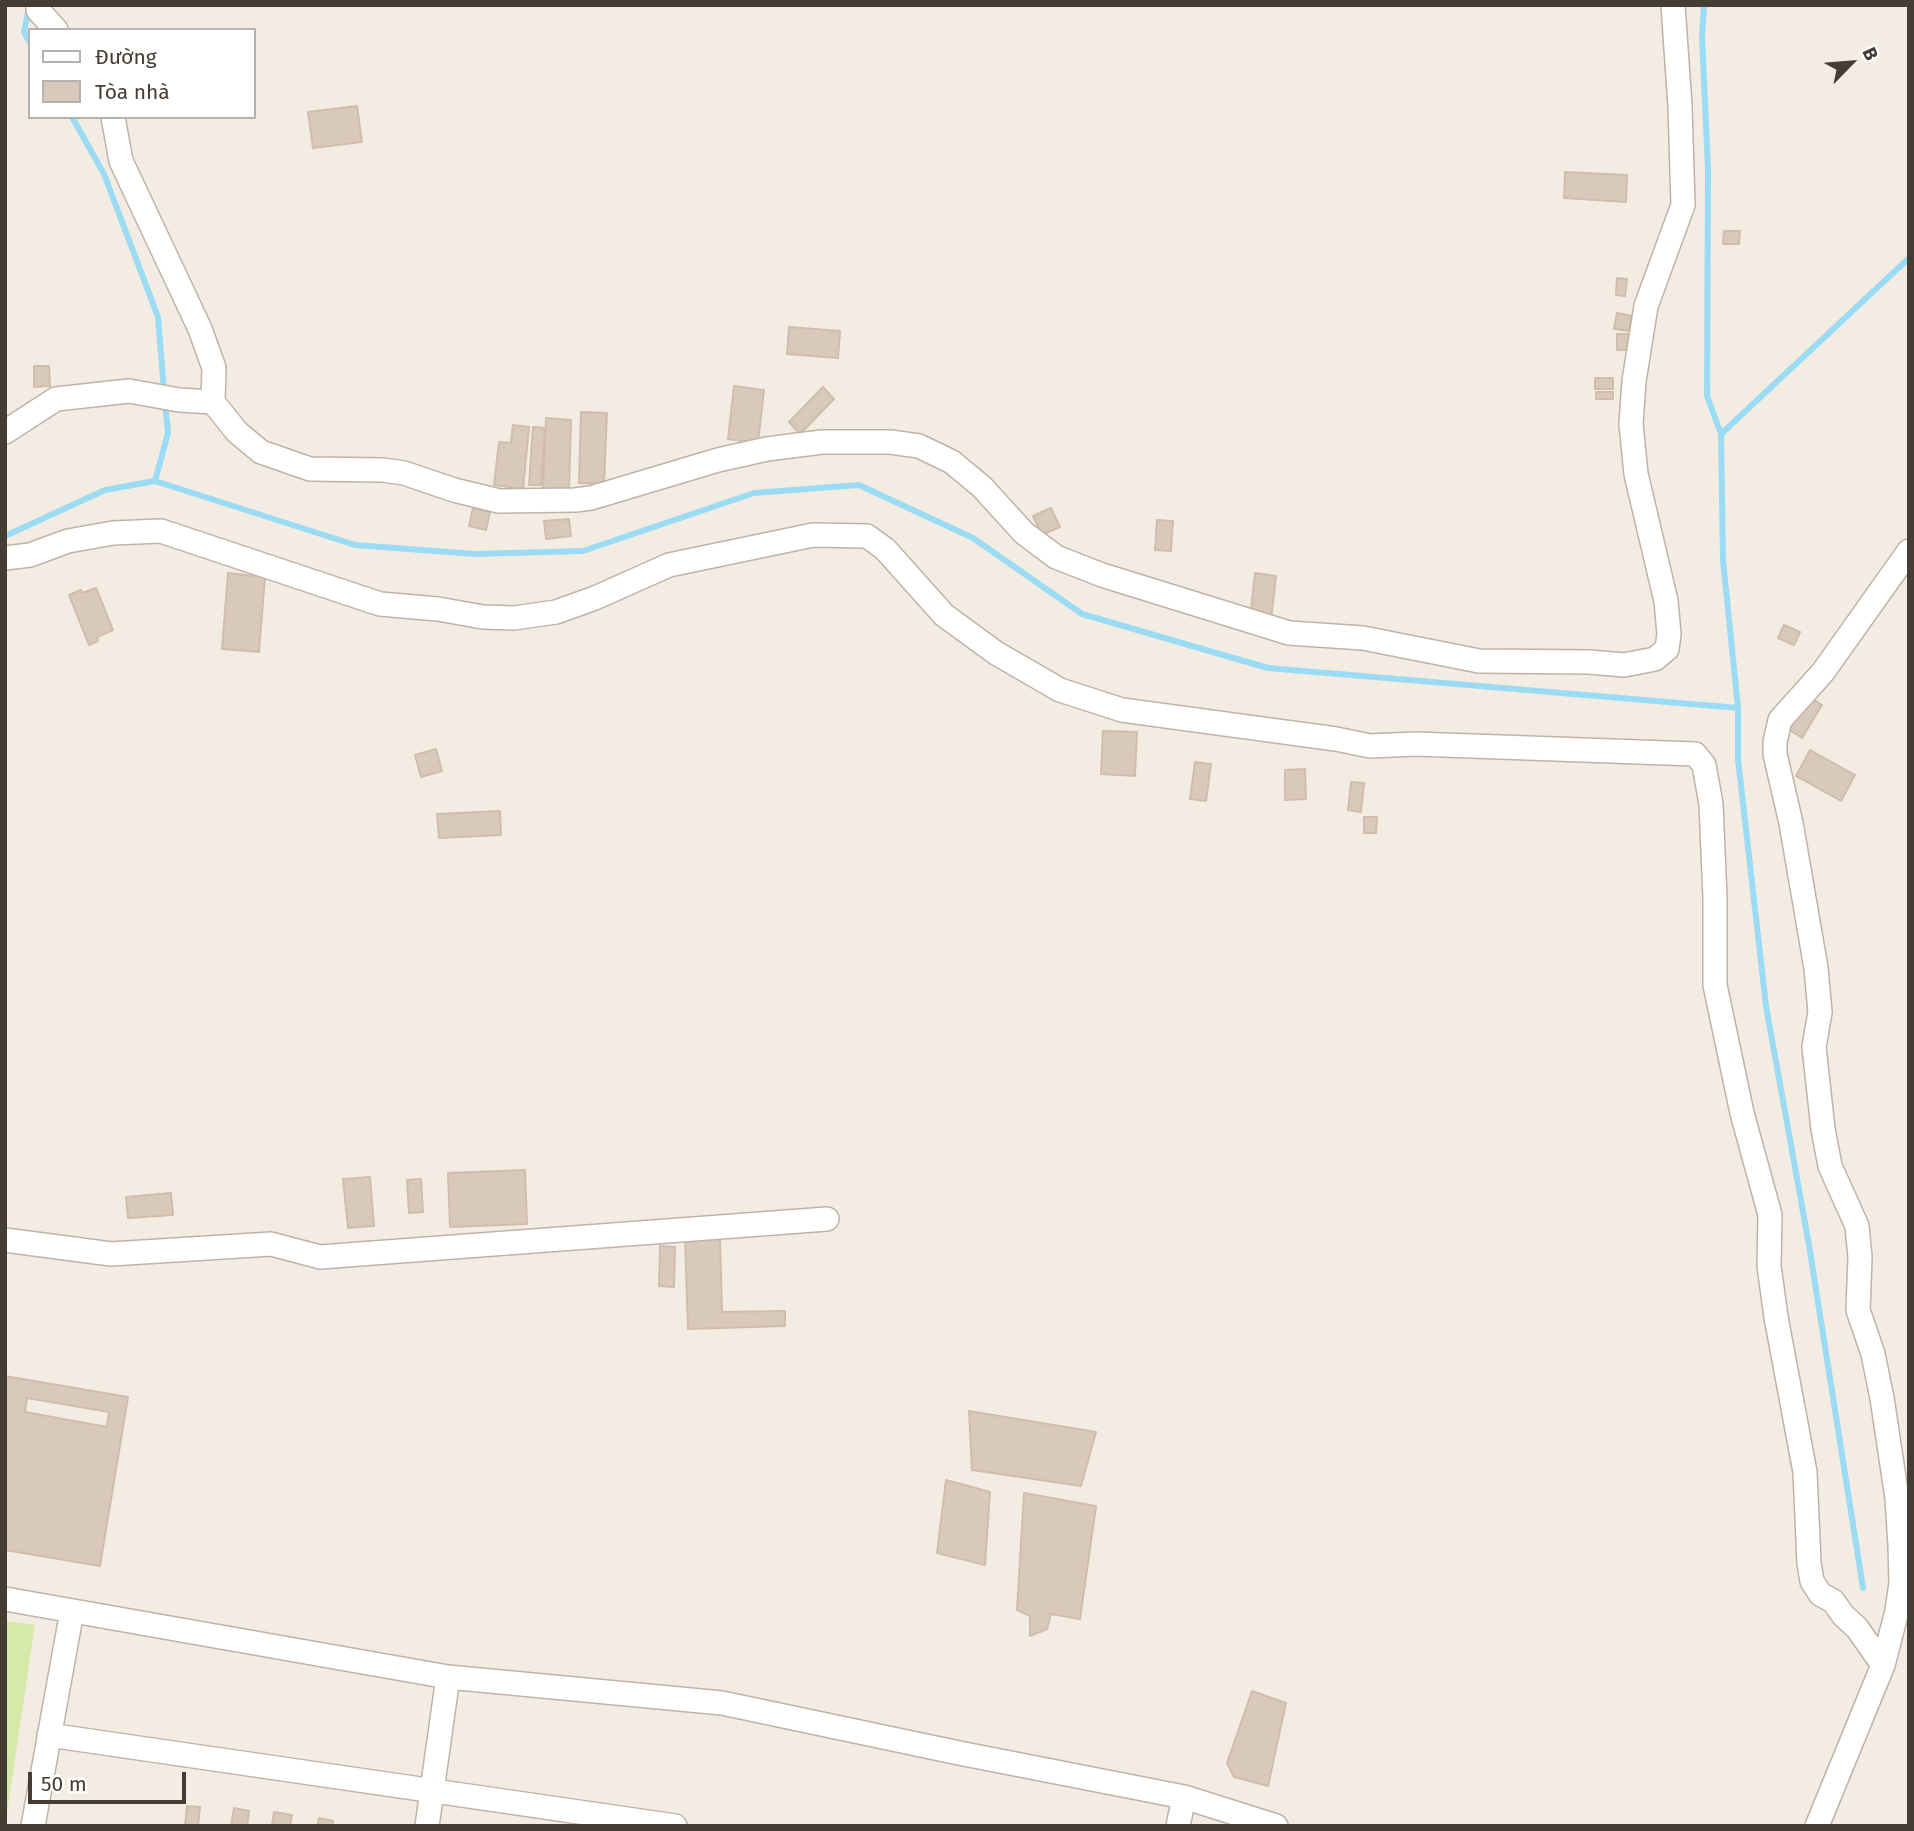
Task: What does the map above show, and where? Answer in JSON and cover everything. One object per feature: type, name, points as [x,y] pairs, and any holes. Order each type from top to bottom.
[{"type":"street","points":[[37,5],[38,10],[54,28]]},
{"type":"street","points":[[113,119],[121,161],[200,328],[214,368],[213,402],[237,432],[261,452],[288,462],[310,468],[404,473],[454,490],[499,501],[575,500],[591,498],[718,460],[794,445],[854,440],[919,446],[952,462],[982,487],[1024,533],[1056,557],[1101,575],[1289,633],[1363,638],[1479,661],[1624,665],[1655,659],[1667,649],[1669,634],[1666,601],[1636,474],[1631,424],[1634,382],[1646,306],[1682,205],[1681,106],[1674,5]]},
{"type":"street","points":[[5,432],[55,399],[129,391],[179,400],[213,402]]},
{"type":"street","points":[[5,558],[30,555],[68,541],[113,533],[161,531],[380,604],[438,609],[483,617],[514,618],[556,612],[669,565],[813,535],[867,536],[885,549],[944,615],[996,653],[1060,690],[1122,710],[1370,746],[1416,744],[1695,754],[1704,765],[1711,804],[1715,985],[1739,1100],[1770,1215],[1769,1266],[1805,1472],[1812,1581],[1821,1594],[1833,1601],[1857,1628],[1883,1665]]},
{"type":"street","points":[[1817,1826],[1883,1665],[1901,1583],[1897,1498],[1882,1398],[1873,1354],[1858,1310],[1860,1257],[1857,1226],[1830,1166],[1822,1129],[1814,1047],[1820,1012],[1816,968],[1791,823],[1775,754],[1775,742],[1780,720],[1822,671],[1909,551]]},
{"type":"street","points":[[5,1240],[111,1254],[271,1244],[320,1257],[827,1219]]},
{"type":"street","points":[[5,1599],[448,1677],[722,1703],[946,1751],[1184,1797],[1276,1826]]},
{"type":"street","points":[[33,1826],[72,1611]]},
{"type":"street","points":[[427,1826],[448,1677]]},
{"type":"street","points":[[50,1735],[675,1826]]},
{"type":"street","points":[[1178,1826],[1184,1797]]},
{"type":"green space","points":[[5,1621],[35,1625],[5,1826]]},
{"type":"building","points":[[357,106],[362,142],[313,148],[308,112]]},
{"type":"building","points":[[1565,172],[1627,175],[1626,202],[1564,198]]},
{"type":"building","points":[[1724,231],[1740,231],[1739,244],[1723,244]]},
{"type":"building","points":[[1617,278],[1627,279],[1625,296],[1616,295]]},
{"type":"building","points":[[1617,313],[1632,316],[1629,331],[1614,329]]},
{"type":"building","points":[[789,327],[840,331],[838,358],[787,354]]},
{"type":"building","points":[[1617,334],[1634,334],[1634,350],[1617,350]]},
{"type":"building","points":[[34,366],[49,366],[50,386],[34,387]]},
{"type":"building","points":[[1595,378],[1613,378],[1613,389],[1595,389]]},
{"type":"building","points":[[734,386],[764,390],[758,443],[728,439]]},
{"type":"building","points":[[823,387],[834,399],[800,434],[789,422]]},
{"type":"building","points":[[1596,392],[1613,392],[1613,399],[1596,399]]},
{"type":"building","points":[[581,412],[607,413],[604,484],[579,483]]},
{"type":"building","points":[[546,418],[571,420],[569,491],[543,490]]},
{"type":"building","points":[[513,425],[529,427],[523,489],[494,485],[499,442],[511,443]]},
{"type":"building","points":[[533,427],[545,428],[541,485],[529,485]]},
{"type":"building","points":[[473,508],[490,512],[486,530],[469,526]]},
{"type":"building","points":[[1051,508],[1060,527],[1042,535],[1033,516]]},
{"type":"building","points":[[569,519],[571,536],[546,539],[544,521]]},
{"type":"building","points":[[1157,520],[1173,521],[1171,551],[1155,550]]},
{"type":"building","points":[[228,573],[265,577],[259,652],[222,649]]},
{"type":"building","points":[[1255,573],[1276,576],[1271,620],[1250,618]]},
{"type":"building","points":[[96,588],[113,630],[97,637],[98,641],[89,645],[69,595]]},
{"type":"building","points":[[1784,625],[1800,632],[1794,645],[1778,638]]},
{"type":"building","points":[[1806,695],[1822,705],[1802,738],[1785,727]]},
{"type":"building","points":[[1103,731],[1137,732],[1135,776],[1101,774]]},
{"type":"building","points":[[436,749],[442,771],[421,777],[415,755]]},
{"type":"building","points":[[1810,750],[1855,775],[1841,801],[1796,776]]},
{"type":"building","points":[[1195,762],[1211,764],[1206,801],[1190,799]]},
{"type":"building","points":[[1305,769],[1306,799],[1285,800],[1285,770]]},
{"type":"building","points":[[1351,782],[1364,783],[1361,812],[1348,810]]},
{"type":"building","points":[[500,811],[501,835],[439,838],[437,814]]},
{"type":"building","points":[[1364,817],[1377,817],[1376,833],[1364,833]]},
{"type":"building","points":[[525,1170],[527,1224],[450,1227],[448,1173]]},
{"type":"building","points":[[370,1177],[374,1226],[348,1228],[343,1179]]},
{"type":"building","points":[[421,1179],[423,1212],[409,1213],[407,1180]]},
{"type":"building","points":[[171,1193],[173,1215],[128,1218],[126,1197]]},
{"type":"building","points":[[720,1238],[722,1312],[785,1311],[785,1326],[688,1329],[685,1239]]},
{"type":"building","points":[[660,1246],[675,1247],[674,1287],[659,1286]]},
{"type":"building","points":[[5,1376],[128,1397],[100,1566],[5,1550]]},
{"type":"building","points":[[27,1398],[109,1412],[107,1427],[25,1412]]},
{"type":"building","points":[[969,1411],[1096,1432],[1081,1486],[972,1470]]},
{"type":"building","points":[[946,1480],[990,1492],[985,1565],[937,1553]]},
{"type":"building","points":[[1024,1493],[1096,1506],[1080,1619],[1051,1614],[1047,1629],[1030,1636],[1030,1616],[1017,1610]]},
{"type":"building","points":[[1252,1691],[1286,1703],[1268,1786],[1234,1777],[1227,1763]]},
{"type":"building","points":[[187,1806],[200,1807],[198,1826],[185,1826]]},
{"type":"building","points":[[234,1808],[249,1811],[247,1826],[231,1826]]},
{"type":"building","points":[[274,1812],[292,1815],[290,1826],[272,1826]]},
{"type":"building","points":[[319,1818],[333,1821],[332,1826],[317,1826]]},
{"type":"waterway","points":[[5,536],[105,490],[155,481],[355,545],[475,554],[583,551],[754,493],[859,485],[973,538],[1082,614],[1268,668],[1738,708],[1723,560],[1721,434],[1707,396],[1708,170],[1702,36],[1704,5]]},
{"type":"waterway","points":[[28,39],[24,32],[29,7]]},
{"type":"waterway","points":[[73,119],[104,174],[158,317],[164,391]]},
{"type":"waterway","points":[[1721,434],[1909,258]]},
{"type":"waterway","points":[[155,481],[168,433],[165,402]]},
{"type":"waterway","points":[[1738,708],[1738,759],[1766,1006],[1809,1245],[1863,1588]]}]
